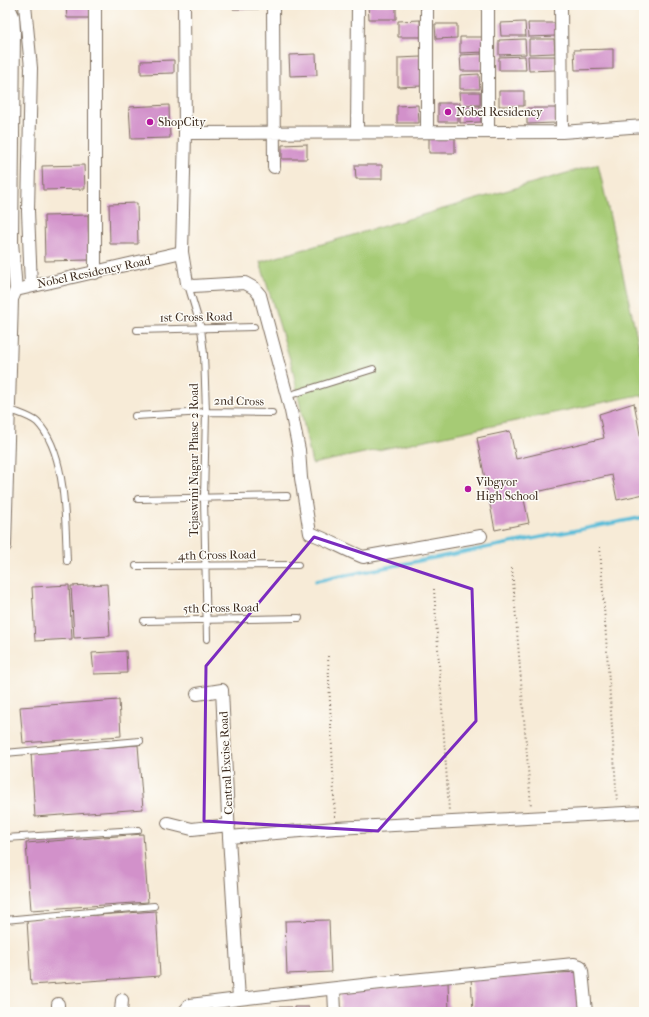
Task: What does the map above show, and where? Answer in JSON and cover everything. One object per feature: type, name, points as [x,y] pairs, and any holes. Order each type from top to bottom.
[{"type":"street","points":[[5,546],[6,455],[9,410],[8,320],[12,299],[16,290],[12,242],[14,31],[13,16],[8,5]]},
{"type":"street","points":[[25,5],[31,68],[28,211],[30,286]]},
{"type":"street","points":[[95,5],[95,273]]},
{"type":"street","points":[[184,5],[182,252],[188,283],[193,286],[245,283],[254,288],[260,295],[287,396],[299,450],[301,478],[310,533],[328,540],[348,552],[363,557],[481,536]]},
{"type":"street","points":[[273,5],[274,167]]},
{"type":"street","points":[[357,131],[358,5]]},
{"type":"street","points":[[427,5],[428,132]]},
{"type":"street","points":[[488,5],[488,132]]},
{"type":"street","points":[[561,5],[562,132]]},
{"type":"street","points":[[184,133],[274,131],[562,132],[644,126]]},
{"type":"street","name":"Nobel Residency Road","points":[[16,290],[182,252]]},
{"type":"street","name":"Central Excise Road","points":[[197,694],[222,690],[228,825],[239,999]]},
{"type":"street","points":[[229,837],[336,828],[644,812]]},
{"type":"street","points":[[168,823],[192,830],[228,825]]},
{"type":"street","points":[[184,1012],[190,1005],[381,983],[574,964],[580,966],[582,971],[586,1012]]},
{"type":"street","points":[[334,989],[335,1012]]},
{"type":"lane","name":"Tejaswini Nagar Phase 2 Road","points":[[188,283],[201,328],[204,354],[206,412],[204,499],[207,639]]},
{"type":"lane","name":"1st Cross Road","points":[[137,330],[254,327]]},
{"type":"lane","points":[[287,396],[373,369]]},
{"type":"lane","points":[[9,410],[36,422],[52,444],[64,491],[67,561]]},
{"type":"lane","name":"2nd Cross","points":[[135,416],[206,412],[272,413]]},
{"type":"lane","points":[[138,499],[204,499],[287,496]]},
{"type":"lane","name":"4th Cross Road","points":[[136,566],[298,565]]},
{"type":"lane","name":"5th Cross Road","points":[[144,621],[299,618]]},
{"type":"lane","points":[[5,753],[140,741]]},
{"type":"lane","points":[[5,838],[138,830]]},
{"type":"lane","points":[[5,920],[154,906]]},
{"type":"path","points":[[600,547],[618,813]]},
{"type":"path","points":[[512,568],[532,818]]},
{"type":"path","points":[[434,589],[449,822]]},
{"type":"path","points":[[328,656],[336,828]]},
{"type":"highlighted area","points":[[314,537],[472,589],[476,721],[378,831],[204,821],[206,666]]},
{"type":"green space","points":[[598,164],[644,368],[644,396],[634,396],[312,464],[292,366],[260,262]]},
{"type":"building","points":[[66,5],[90,5],[90,18],[67,18]]},
{"type":"building","points":[[233,5],[260,5],[260,9],[233,9]]},
{"type":"building","points":[[286,5],[315,5],[315,9],[286,9]]},
{"type":"building","points":[[368,5],[396,5],[396,19],[369,19]]},
{"type":"building","points":[[420,20],[421,37],[398,37],[398,21]]},
{"type":"building","points":[[525,22],[526,36],[501,36],[500,23]]},
{"type":"building","points":[[528,23],[555,23],[556,36],[529,37]]},
{"type":"building","points":[[435,24],[457,24],[457,38],[436,39]]},
{"type":"building","points":[[460,37],[484,37],[485,52],[460,53]]},
{"type":"building","points":[[525,39],[526,54],[499,55],[499,40]]},
{"type":"building","points":[[529,39],[554,39],[555,53],[529,54]]},
{"type":"building","points":[[613,49],[613,69],[575,70],[574,50]]},
{"type":"building","points":[[316,54],[317,75],[290,76],[289,55]]},
{"type":"building","points":[[482,54],[482,71],[461,71],[460,55]]},
{"type":"building","points":[[525,56],[526,70],[499,70],[499,57]]},
{"type":"building","points":[[528,56],[555,56],[555,70],[529,71]]},
{"type":"building","points":[[421,57],[421,86],[398,87],[398,58]]},
{"type":"building","points":[[174,60],[174,73],[141,74],[141,61]]},
{"type":"building","points":[[479,74],[480,89],[460,89],[460,75]]},
{"type":"building","points":[[499,91],[524,91],[524,106],[499,106]]},
{"type":"building","points":[[459,92],[480,92],[480,105],[460,105]]},
{"type":"building","name":"Nobel Residency","points":[[438,103],[458,103],[458,122],[438,122]]},
{"type":"building","name":"ShopCity","points":[[169,105],[170,138],[131,139],[129,107]]},
{"type":"building","points":[[418,105],[419,123],[397,123],[397,106]]},
{"type":"building","points":[[460,106],[480,106],[481,122],[460,123]]},
{"type":"building","points":[[527,108],[556,108],[556,123],[527,124]]},
{"type":"building","points":[[429,138],[455,138],[455,153],[429,153]]},
{"type":"building","points":[[307,144],[307,159],[282,159],[282,145]]},
{"type":"building","points":[[84,165],[85,189],[43,190],[42,166]]},
{"type":"building","points":[[355,165],[382,165],[382,179],[356,179]]},
{"type":"building","points":[[137,203],[138,244],[110,244],[109,204]]},
{"type":"building","points":[[88,215],[89,260],[45,261],[44,216]]},
{"type":"building","points":[[634,403],[644,455],[644,494],[617,500],[612,475],[523,495],[529,523],[495,530],[477,438],[510,431],[516,459],[604,438],[599,414]]},
{"type":"building","points":[[107,584],[110,636],[74,638],[71,586]]},
{"type":"building","points":[[69,585],[72,639],[35,641],[32,587]]},
{"type":"building","points":[[126,651],[127,673],[94,674],[92,653]]},
{"type":"building","points":[[119,700],[121,736],[23,743],[20,707]]},
{"type":"building","points":[[138,745],[143,809],[35,817],[31,753]]},
{"type":"building","points":[[143,834],[148,902],[31,910],[26,843]]},
{"type":"building","points":[[156,911],[160,976],[31,985],[27,920]]},
{"type":"building","points":[[329,920],[331,972],[287,974],[285,921]]},
{"type":"building","points":[[580,972],[581,1012],[473,1012],[471,977]]},
{"type":"building","points":[[448,982],[449,1012],[341,1012],[340,992]]},
{"type":"building","points":[[277,1007],[291,1007],[291,1012],[277,1012]]},
{"type":"building","points":[[294,1007],[309,1007],[309,1012],[294,1012]]},
{"type":"waterway","points":[[316,581],[644,517]]},
{"type":"place","name":"Nobel Residency","points":[[448,112]]},
{"type":"place","name":"ShopCity","points":[[150,122]]},
{"type":"place","name":"Vibgyor High School","points":[[468,489]]}]
